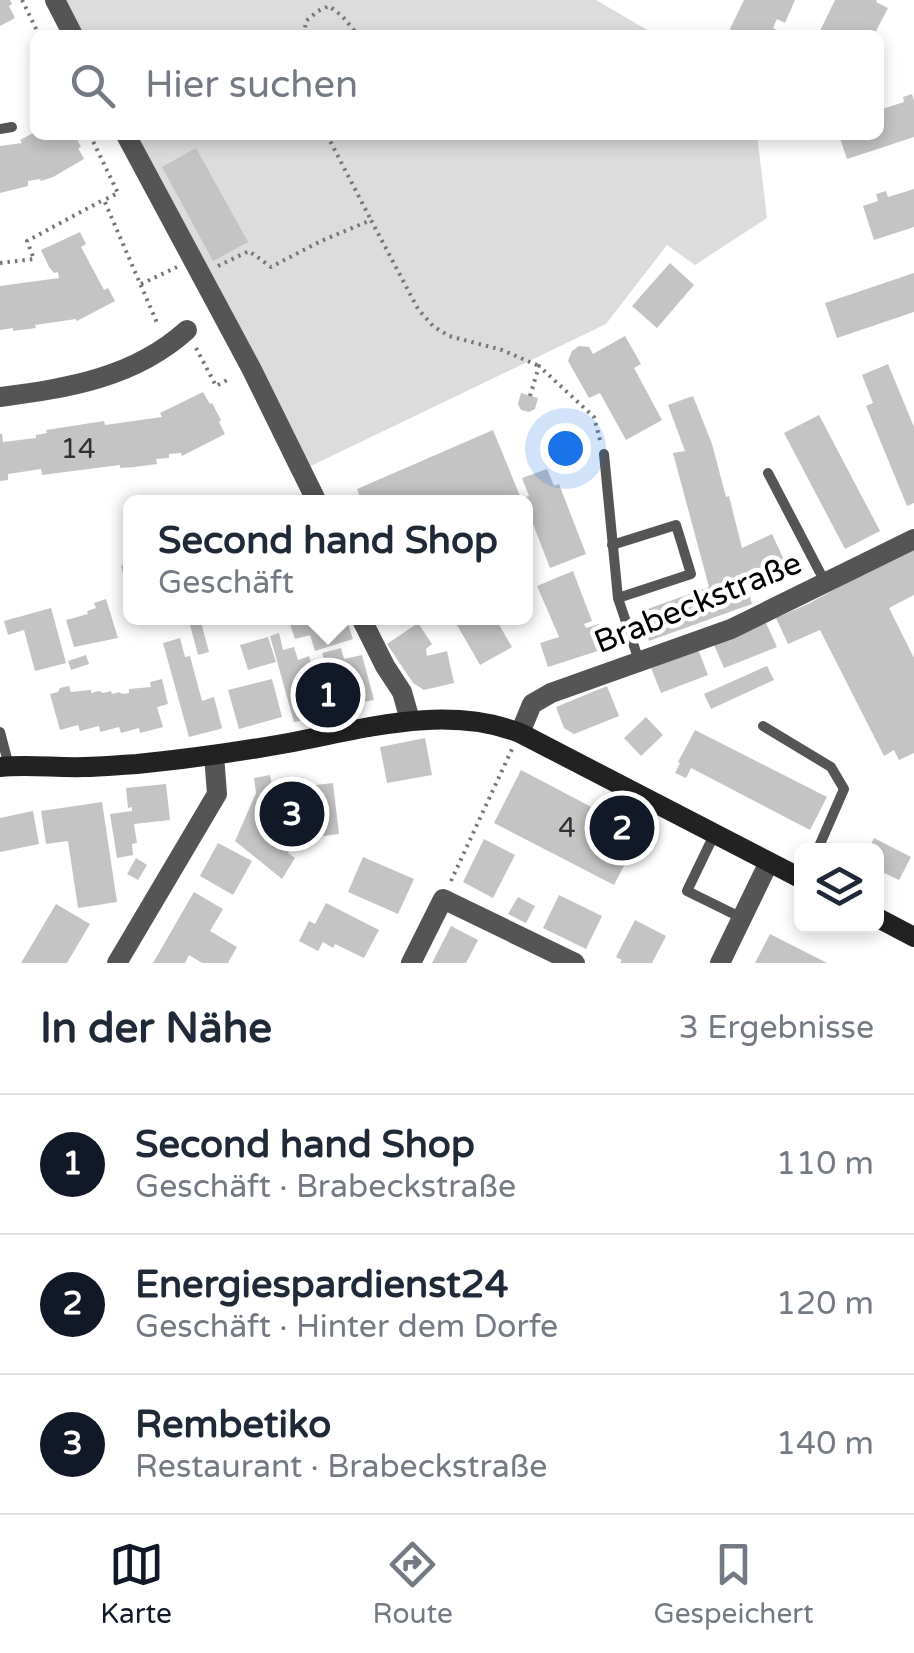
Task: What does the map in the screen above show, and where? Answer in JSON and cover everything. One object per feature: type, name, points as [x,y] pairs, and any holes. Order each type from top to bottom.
[{"type":"main road","points":[[5,766],[84,767],[214,755],[410,720],[440,718],[501,726],[794,875]]},
{"type":"main road","points":[[884,922],[914,937]]},
{"type":"street","points":[[55,0],[70,30]]},
{"type":"street","points":[[129,140],[251,368],[313,495]]},
{"type":"street","points":[[0,397],[67,388],[108,376],[168,348],[187,330]]},
{"type":"street","name":"Brabeckstraße","points":[[520,733],[532,704],[551,692],[731,629],[914,539]]},
{"type":"street","points":[[364,625],[402,692],[410,720]]},
{"type":"street","points":[[117,963],[217,794],[214,755]]},
{"type":"street","points":[[720,963],[769,862]]},
{"type":"street","points":[[411,963],[443,899],[575,963]]},
{"type":"lane","points":[[604,454],[618,598],[639,662]]},
{"type":"lane","points":[[768,473],[826,583]]},
{"type":"lane","points":[[612,545],[676,525],[691,574],[618,598]]},
{"type":"lane","points":[[763,726],[831,767],[844,790],[820,843]]},
{"type":"lane","points":[[0,732],[5,766]]},
{"type":"lane","points":[[715,834],[688,892],[742,918]]},
{"type":"path","points":[[22,0],[37,30]]},
{"type":"path","points":[[305,30],[306,20],[329,6],[354,30]]},
{"type":"path","points":[[0,264],[34,260],[27,241],[118,193],[92,140]]},
{"type":"path","points":[[330,140],[418,309],[449,336],[502,350],[540,366],[594,416],[604,454]]},
{"type":"path","points":[[104,200],[168,348]]},
{"type":"path","points":[[141,284],[248,251],[270,267],[371,220]]},
{"type":"path","points":[[187,330],[216,386],[251,368]]},
{"type":"path","points":[[530,396],[540,366]]},
{"type":"path","points":[[443,899],[520,733]]},
{"type":"shaded area","points":[[45,0],[596,0],[647,30],[61,30]]},
{"type":"shaded area","points":[[121,140],[758,140],[767,218],[695,265],[667,245],[606,324],[292,475],[237,360]]},
{"type":"building","points":[[0,0],[10,0],[15,18],[0,26]]},
{"type":"building","points":[[744,0],[795,0],[785,23],[777,19],[773,28],[777,30],[730,29]]},
{"type":"building","points":[[835,0],[877,0],[888,8],[877,30],[820,30]]},
{"type":"building","points":[[912,94],[914,101],[914,137],[847,159],[841,140],[884,140],[884,108],[904,102],[903,97]]},
{"type":"building","points":[[30,135],[30,140],[78,140],[84,159],[53,177],[28,181],[28,186],[0,193],[0,146],[22,143],[20,140]]},
{"type":"building","points":[[196,148],[248,242],[213,261],[162,167]]},
{"type":"building","points":[[914,189],[914,227],[874,240],[863,206],[878,201],[876,194],[886,191],[888,197]]},
{"type":"building","points":[[80,232],[86,244],[81,247],[104,290],[108,288],[115,301],[77,321],[0,330],[0,286],[59,278],[41,250]]},
{"type":"building","points":[[670,263],[694,285],[657,328],[632,306]]},
{"type":"building","points":[[914,273],[914,312],[837,338],[825,303]]},
{"type":"building","points":[[625,336],[641,364],[634,368],[662,420],[626,440],[600,393],[589,398],[568,361],[579,346],[589,347],[593,354]]},
{"type":"building","points":[[888,364],[914,427],[914,503],[907,506],[866,406],[873,403],[862,375]]},
{"type":"building","points":[[203,392],[225,434],[182,456],[169,454],[169,458],[156,459],[157,464],[134,467],[120,465],[42,475],[41,469],[8,474],[8,480],[0,481],[0,434],[3,442],[36,438],[46,430],[162,417],[160,413]]},
{"type":"building","points":[[521,393],[538,398],[535,409],[521,410]]},
{"type":"building","points":[[693,396],[712,444],[726,497],[729,496],[742,548],[772,534],[791,575],[748,590],[752,604],[649,641],[639,612],[709,587],[673,453],[685,451],[668,405]]},
{"type":"building","points":[[819,415],[880,531],[845,549],[784,433]]},
{"type":"building","points":[[493,430],[520,495],[359,495],[357,489]]},
{"type":"building","points":[[547,469],[554,486],[559,484],[586,554],[550,568],[533,524],[533,495],[529,495],[522,478]]},
{"type":"building","points":[[914,546],[914,595],[889,608],[914,658],[914,753],[899,760],[894,750],[884,756],[820,630],[788,644],[776,618]]},
{"type":"building","points":[[573,571],[592,621],[584,624],[586,628],[599,624],[607,648],[548,667],[540,643],[559,637],[537,586]]},
{"type":"building","points":[[106,599],[118,638],[74,647],[66,620],[88,614],[96,608],[94,603]]},
{"type":"building","points":[[51,608],[66,663],[35,671],[24,630],[8,635],[4,621]]},
{"type":"building","points":[[766,623],[777,647],[724,668],[714,645]]},
{"type":"building","points":[[190,625],[202,625],[209,652],[198,655]]},
{"type":"building","points":[[290,625],[348,625],[353,639],[315,651],[310,635],[295,639]]},
{"type":"building","points":[[419,625],[432,644],[426,649],[427,656],[447,651],[454,683],[424,690],[413,683],[387,644]]},
{"type":"building","points":[[457,625],[499,625],[512,647],[480,665]]},
{"type":"building","points":[[279,633],[283,650],[294,647],[298,660],[309,656],[311,663],[324,659],[322,653],[341,648],[344,659],[362,655],[374,700],[322,710],[316,680],[335,676],[334,667],[314,673],[312,682],[300,685],[296,692],[304,720],[294,722],[270,636]]},
{"type":"building","points":[[268,637],[276,662],[248,670],[240,645]]},
{"type":"building","points":[[180,638],[185,657],[190,656],[202,701],[214,697],[222,728],[189,737],[163,643]]},
{"type":"building","points":[[698,649],[708,675],[661,693],[651,668]]},
{"type":"building","points":[[86,655],[89,664],[71,670],[68,661]]},
{"type":"building","points":[[767,666],[774,680],[711,709],[704,694]]},
{"type":"building","points":[[162,679],[168,704],[157,707],[163,727],[140,733],[139,728],[121,733],[119,727],[100,732],[99,726],[80,731],[78,725],[60,730],[50,694],[60,688],[123,694],[129,693],[129,689],[151,687],[150,682]]},
{"type":"building","points":[[272,679],[282,717],[239,729],[228,690]]},
{"type":"building","points":[[607,686],[619,716],[574,734],[564,728],[556,707]]},
{"type":"building","points":[[646,717],[663,735],[641,756],[624,738]]},
{"type":"building","points":[[695,730],[827,797],[810,830],[691,768],[686,778],[675,773]]},
{"type":"building","points":[[425,738],[432,775],[387,783],[380,747]]},
{"type":"building","points":[[521,770],[641,833],[614,885],[494,823]]},
{"type":"building","points":[[270,775],[273,790],[333,783],[339,834],[293,840],[288,853],[295,858],[282,879],[235,841],[256,793],[254,778]]},
{"type":"building","points":[[166,784],[170,820],[134,824],[137,843],[132,844],[133,855],[117,858],[110,814],[132,811],[132,807],[128,808],[126,788]]},
{"type":"building","points":[[102,802],[117,902],[78,908],[68,841],[46,844],[41,811]]},
{"type":"building","points":[[33,811],[39,844],[0,852],[0,818]]},
{"type":"building","points":[[484,839],[515,855],[493,898],[463,882]]},
{"type":"building","points":[[218,843],[252,861],[233,895],[200,876]]},
{"type":"building","points":[[884,843],[911,857],[899,880],[884,873]]},
{"type":"building","points":[[363,857],[414,879],[398,914],[348,892]]},
{"type":"building","points":[[136,858],[147,865],[138,880],[127,874]]},
{"type":"building","points":[[194,892],[223,909],[210,931],[237,947],[228,963],[202,963],[189,955],[185,963],[153,963]]},
{"type":"building","points":[[559,895],[602,916],[586,949],[543,928]]},
{"type":"building","points":[[518,897],[535,906],[526,923],[508,914]]},
{"type":"building","points":[[326,903],[379,930],[364,958],[335,944],[333,948],[323,942],[318,951],[299,941],[309,921],[315,924]]},
{"type":"building","points":[[56,904],[90,924],[67,963],[21,963]]},
{"type":"building","points":[[635,920],[666,936],[652,963],[620,963],[622,960],[616,957]]},
{"type":"building","points":[[451,926],[478,940],[466,963],[432,963]]},
{"type":"building","points":[[770,934],[827,963],[755,963]]},
{"type":"place","name":"Second hand Shop","points":[[328,695]]},
{"type":"place","name":"Rembetiko","points":[[292,814]]},
{"type":"place","name":"Energiespardienst24","points":[[622,828]]}]
